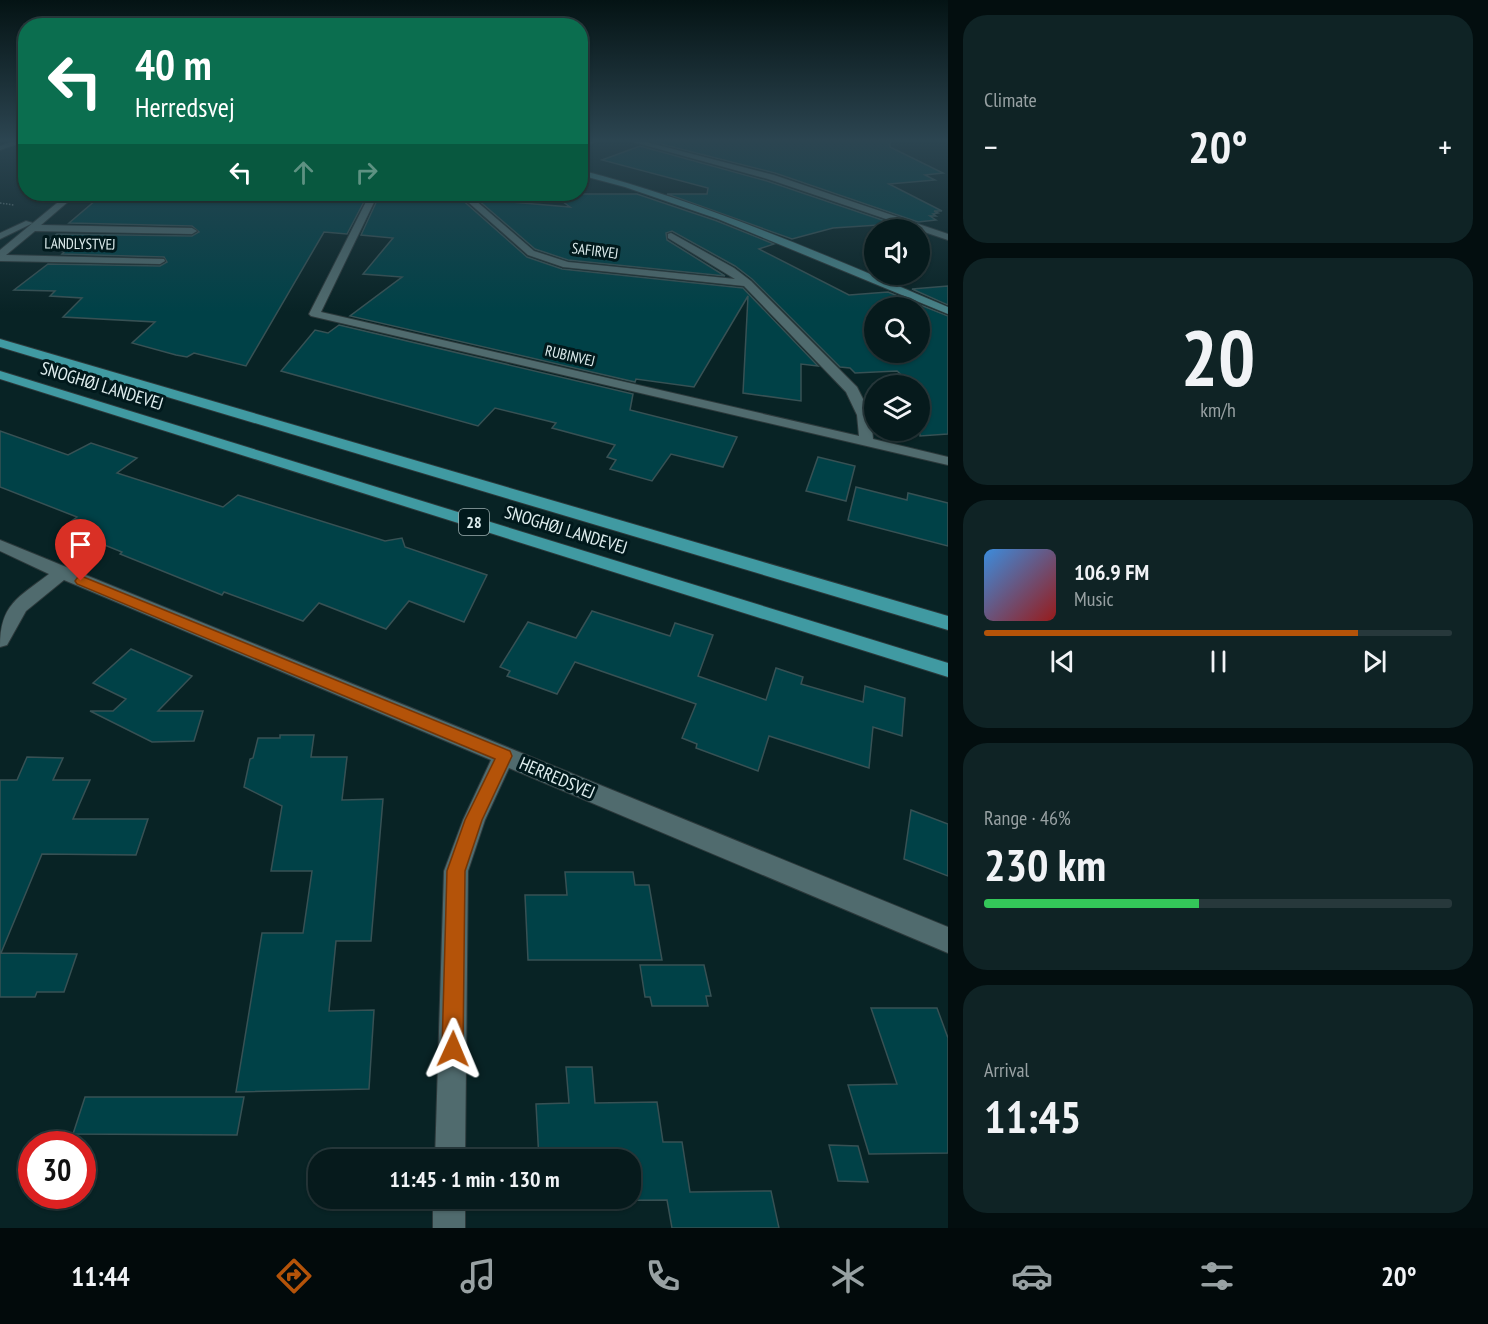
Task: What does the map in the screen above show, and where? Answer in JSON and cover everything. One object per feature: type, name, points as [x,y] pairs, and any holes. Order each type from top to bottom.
[{"type":"main road","name":"SNOGHØJ LANDEVEJ","points":[[0,343],[948,622]]},
{"type":"main road","name":"SNOGHØJ LANDEVEJ","points":[[0,375],[948,670]]},
{"type":"street","points":[[667,197],[763,232],[948,311]]},
{"type":"street","points":[[831,197],[895,219]]},
{"type":"street","name":"LANDLYSTVEJ","points":[[0,257],[31,225],[64,201]]},
{"type":"street","name":"RUBINVEJ","points":[[371,201],[315,314],[948,461]]},
{"type":"street","name":"SAFIRVEJ","points":[[471,201],[531,253],[548,260],[747,283]]},
{"type":"street","name":"LANDLYSTVEJ","points":[[31,225],[192,231]]},
{"type":"street","points":[[930,231],[948,226]]},
{"type":"street","points":[[930,231],[948,237]]},
{"type":"street","points":[[671,236],[730,270],[747,283],[852,390],[864,415],[866,442]]},
{"type":"street","name":"LANDLYSTVEJ","points":[[0,257],[160,261]]},
{"type":"street","name":"HERREDSVEJ","points":[[0,545],[62,573],[948,940]]},
{"type":"street","points":[[0,640],[19,607],[62,573]]},
{"type":"street","points":[[450,1149],[456,871],[474,820],[504,756]]},
{"type":"street","points":[[448,1228],[449,1209]]},
{"type":"lane","points":[[0,236],[31,225]]},
{"type":"building","points":[[588,197],[647,197],[717,221],[774,244],[759,249],[849,295],[888,292],[900,297],[864,297],[864,363],[930,363],[930,309],[948,316],[948,434],[930,435],[930,375],[902,375],[897,371],[855,373],[850,368],[840,367],[752,279],[735,266],[672,231],[666,233],[667,240],[725,276],[568,260],[535,249],[479,201],[570,207],[562,201],[588,201]]},
{"type":"building","points":[[676,197],[815,197],[879,219],[864,219],[864,226],[833,228],[792,239]]},
{"type":"building","points":[[846,197],[915,197],[942,211],[934,211],[938,213],[933,214],[936,216],[930,216],[936,220],[909,219]]},
{"type":"building","points":[[95,201],[364,201],[347,234],[324,232],[246,366],[194,353],[187,357],[176,355],[132,343],[155,322],[63,317],[82,298],[50,296],[55,291],[14,290],[48,264],[160,266],[167,262],[164,257],[62,254],[64,252],[48,241],[57,234],[192,236],[199,232],[192,226],[69,223]]},
{"type":"building","points":[[377,201],[464,201],[527,257],[562,269],[743,288],[818,366],[801,364],[801,401],[743,393],[748,296],[694,387],[636,379],[635,382],[350,316],[402,277],[363,274],[393,238],[361,235]]},
{"type":"building","points":[[948,286],[948,305],[930,297],[912,289]]},
{"type":"building","points":[[339,325],[633,394],[630,410],[737,437],[723,467],[671,454],[652,481],[610,469],[616,460],[607,457],[615,445],[552,428],[556,423],[495,408],[478,426],[281,371],[315,330],[328,333]]},
{"type":"building","points":[[0,431],[68,455],[91,443],[137,458],[117,473],[223,507],[238,495],[385,541],[402,538],[405,547],[487,575],[464,622],[409,601],[386,629],[319,603],[303,621],[224,592],[222,595],[62,528],[77,517],[0,487]]},
{"type":"building","points":[[818,457],[855,466],[846,501],[806,491]]},
{"type":"building","points":[[856,487],[907,500],[908,493],[948,503],[948,546],[848,520]]},
{"type":"building","points":[[592,611],[670,636],[675,623],[713,635],[698,676],[766,700],[776,668],[803,677],[801,684],[863,702],[865,686],[905,698],[902,736],[873,727],[869,768],[769,736],[758,771],[696,748],[697,744],[682,738],[696,704],[575,662],[557,694],[507,676],[510,671],[500,667],[528,622],[576,638]]},
{"type":"building","points":[[131,649],[192,676],[158,711],[203,711],[194,741],[152,742],[90,711],[113,711],[126,699],[93,683]]},
{"type":"building","points":[[280,735],[314,735],[311,757],[347,757],[342,800],[383,799],[371,941],[336,941],[329,1011],[374,1010],[369,1089],[236,1092],[262,933],[303,933],[312,871],[271,871],[282,806],[244,787],[250,759],[253,758],[258,738],[280,738]]},
{"type":"building","points":[[27,757],[63,758],[53,780],[90,780],[73,819],[148,819],[136,855],[42,854],[1,953],[77,954],[64,992],[37,992],[35,997],[0,997],[0,780],[17,780]]},
{"type":"building","points":[[911,810],[948,824],[948,876],[904,859]]},
{"type":"building","points":[[565,872],[633,872],[635,885],[649,885],[662,960],[528,960],[525,895],[567,895]]},
{"type":"building","points":[[640,965],[704,965],[711,996],[706,996],[708,1006],[652,1006],[650,997],[645,997]]},
{"type":"building","points":[[871,1008],[937,1008],[948,1038],[948,1153],[869,1154],[848,1085],[897,1084]]},
{"type":"building","points":[[566,1067],[592,1067],[595,1103],[657,1102],[663,1142],[682,1142],[690,1192],[771,1191],[779,1228],[672,1228],[667,1200],[641,1200],[641,1149],[538,1149],[536,1104],[569,1103]]},
{"type":"building","points":[[85,1097],[244,1097],[237,1135],[96,1134],[96,1131],[74,1131]]},
{"type":"building","points":[[829,1145],[858,1146],[868,1182],[838,1181]]},
{"type":"route","points":[[81,581],[504,756],[474,820],[456,871],[453,1049]]}]
